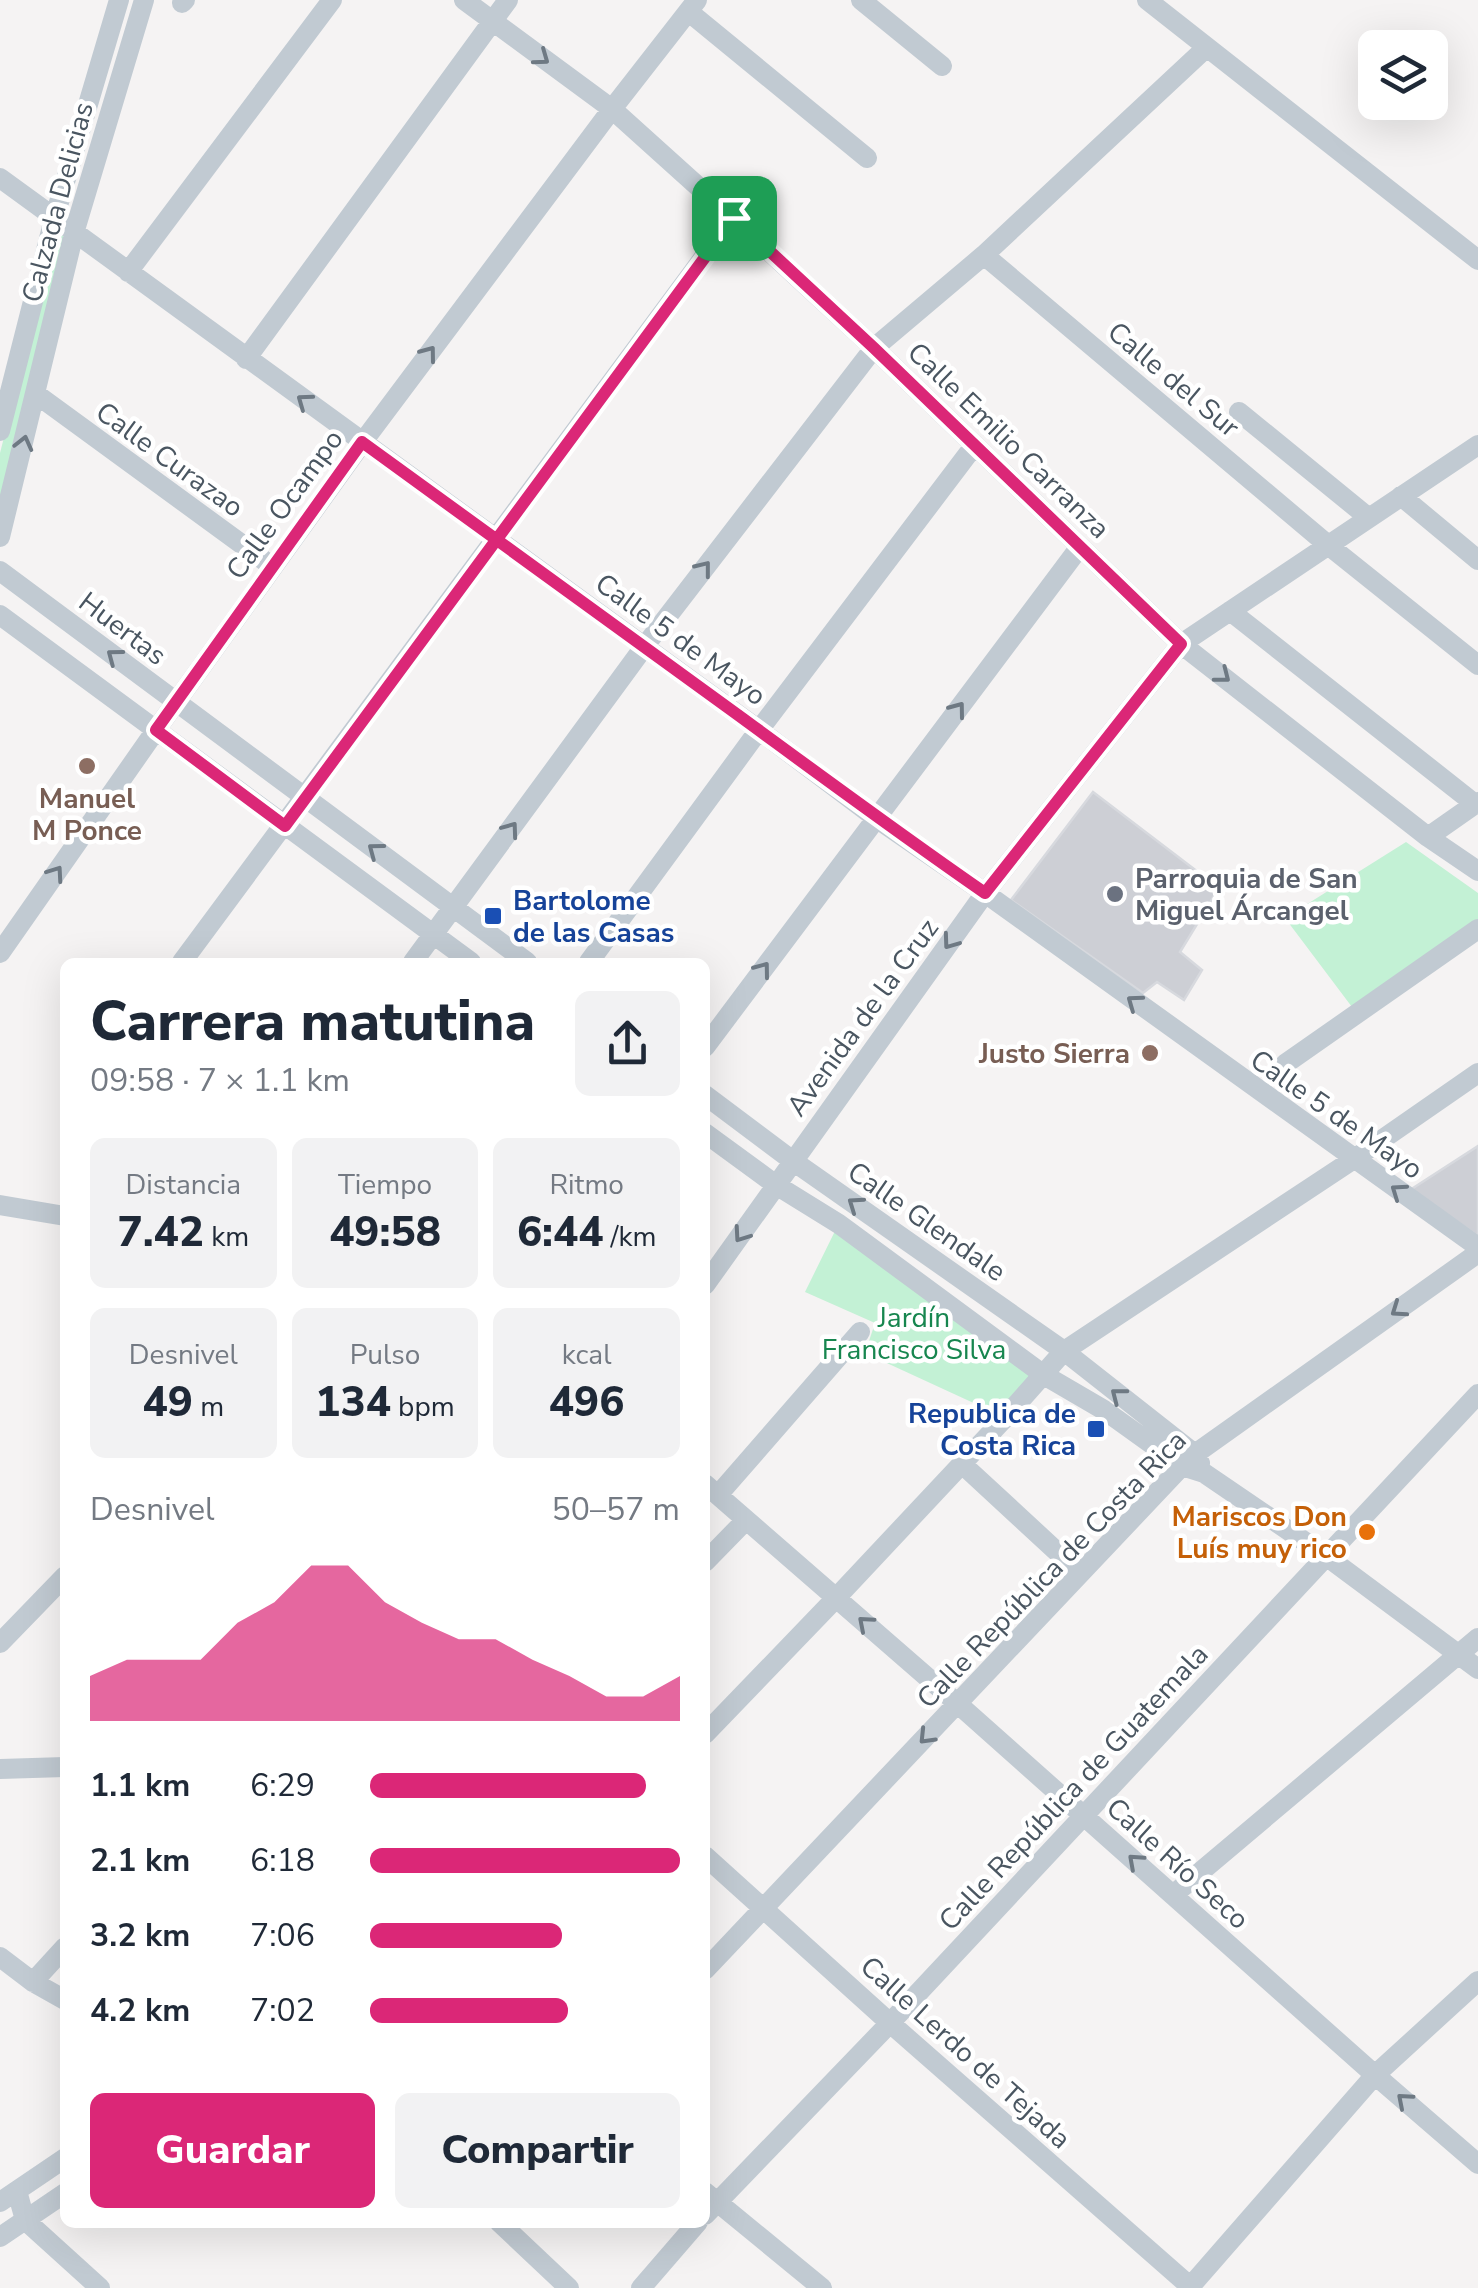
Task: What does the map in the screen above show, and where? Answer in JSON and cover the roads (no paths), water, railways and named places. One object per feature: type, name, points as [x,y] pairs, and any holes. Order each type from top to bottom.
[{"type":"street","name":"Calzada Delicias","points":[[0,431],[54,219],[120,0]]},
{"type":"street","name":"Calzada Delicias","points":[[0,537],[74,234],[144,0]]},
{"type":"street","points":[[128,272],[332,0]]},
{"type":"street","name":"Calle Emilio Carranza","points":[[464,0],[612,109],[734,218],[1181,644],[1428,837],[1478,871]]},
{"type":"street","points":[[246,359],[508,0]]},
{"type":"street","points":[[861,0],[942,66]]},
{"type":"street","points":[[1147,0],[1478,260]]},
{"type":"street","points":[[693,6],[868,158]]},
{"type":"street","name":"Calle Ocampo","points":[[0,953],[362,442],[693,6]]},
{"type":"street","points":[[416,958],[644,646],[874,348],[984,255],[1207,47]]},
{"type":"street","name":"Calle 5 de Mayo","points":[[0,178],[876,818],[1478,1250]]},
{"type":"street","points":[[185,958],[734,218]]},
{"type":"street","name":"Calle del Sur","points":[[984,255],[1328,545],[1478,665]]},
{"type":"street","name":"Calle Curazao","points":[[36,394],[272,567]]},
{"type":"street","points":[[1239,412],[1369,518]]},
{"type":"street","name":"Avenida de la Cruz","points":[[710,1278],[985,893],[1181,644],[1478,445]]},
{"type":"street","points":[[592,958],[974,446]]},
{"type":"street","points":[[1401,496],[1478,560]]},
{"type":"street","points":[[710,1040],[1079,548]]},
{"type":"street","name":"Huertas","points":[[0,571],[453,908]]},
{"type":"street","points":[[1230,611],[1476,803],[1428,837]]},
{"type":"street","points":[[0,615],[466,958]]},
{"type":"street","points":[[453,908],[522,958]]},
{"type":"street","points":[[1286,1064],[1478,930]]},
{"type":"street","points":[[710,1729],[1064,1351],[1478,1073]]},
{"type":"street","name":"Calle Glendale","points":[[710,1099],[1064,1351],[1194,1464]]},
{"type":"street","name":"Calle Glendale","points":[[710,1137],[776,1185],[839,1224],[1044,1376],[1194,1464],[1326,1556],[1478,1670]]},
{"type":"street","points":[[0,1206],[60,1215]]},
{"type":"street","name":"Calle República de Costa Rica","points":[[710,1965],[1080,1573],[1194,1464],[1478,1250]]},
{"type":"street","points":[[712,1490],[860,1332]]},
{"type":"street","name":"Calle República de Guatemala","points":[[710,2202],[890,2023],[1478,1394]]},
{"type":"street","points":[[962,1464],[1080,1573]]},
{"type":"street","name":"Calle Río Seco","points":[[712,1490],[1478,2164]]},
{"type":"street","points":[[710,1557],[746,1520]]},
{"type":"street","points":[[0,1643],[60,1581]]},
{"type":"street","points":[[1173,1895],[1478,1638]]},
{"type":"street","points":[[1,1771],[60,1766]]},
{"type":"street","name":"Calle Lerdo de Tejada","points":[[710,1860],[1190,2288]]},
{"type":"street","points":[[34,1982],[60,1953]]},
{"type":"street","points":[[0,1957],[60,1997]]},
{"type":"street","points":[[1190,2288],[1375,2075],[1478,1980]]},
{"type":"street","points":[[60,2161],[8,2196],[25,2220],[100,2288]]},
{"type":"street","points":[[0,2238],[60,2196]]},
{"type":"street","points":[[710,2204],[822,2288]]},
{"type":"street","points":[[505,2228],[568,2288]]},
{"type":"street","points":[[641,2288],[693,2228]]},
{"type":"place","name":"Manuel M Ponce","points":[[87,766]]},
{"type":"place","name":"Parroquia de San Miguel Árcangel","points":[[1115,894]]},
{"type":"place","name":"Bartolome de las Casas","points":[[493,916]]},
{"type":"place","name":"Justo Sierra","points":[[1150,1053]]},
{"type":"place","name":"Republica de Costa Rica","points":[[1096,1429]]},
{"type":"place","name":"Mariscos Don Luís muy rico","points":[[1367,1532]]},
{"type":"park label","name":"Jardín Francisco Silva","points":[[914,1333]]}]
